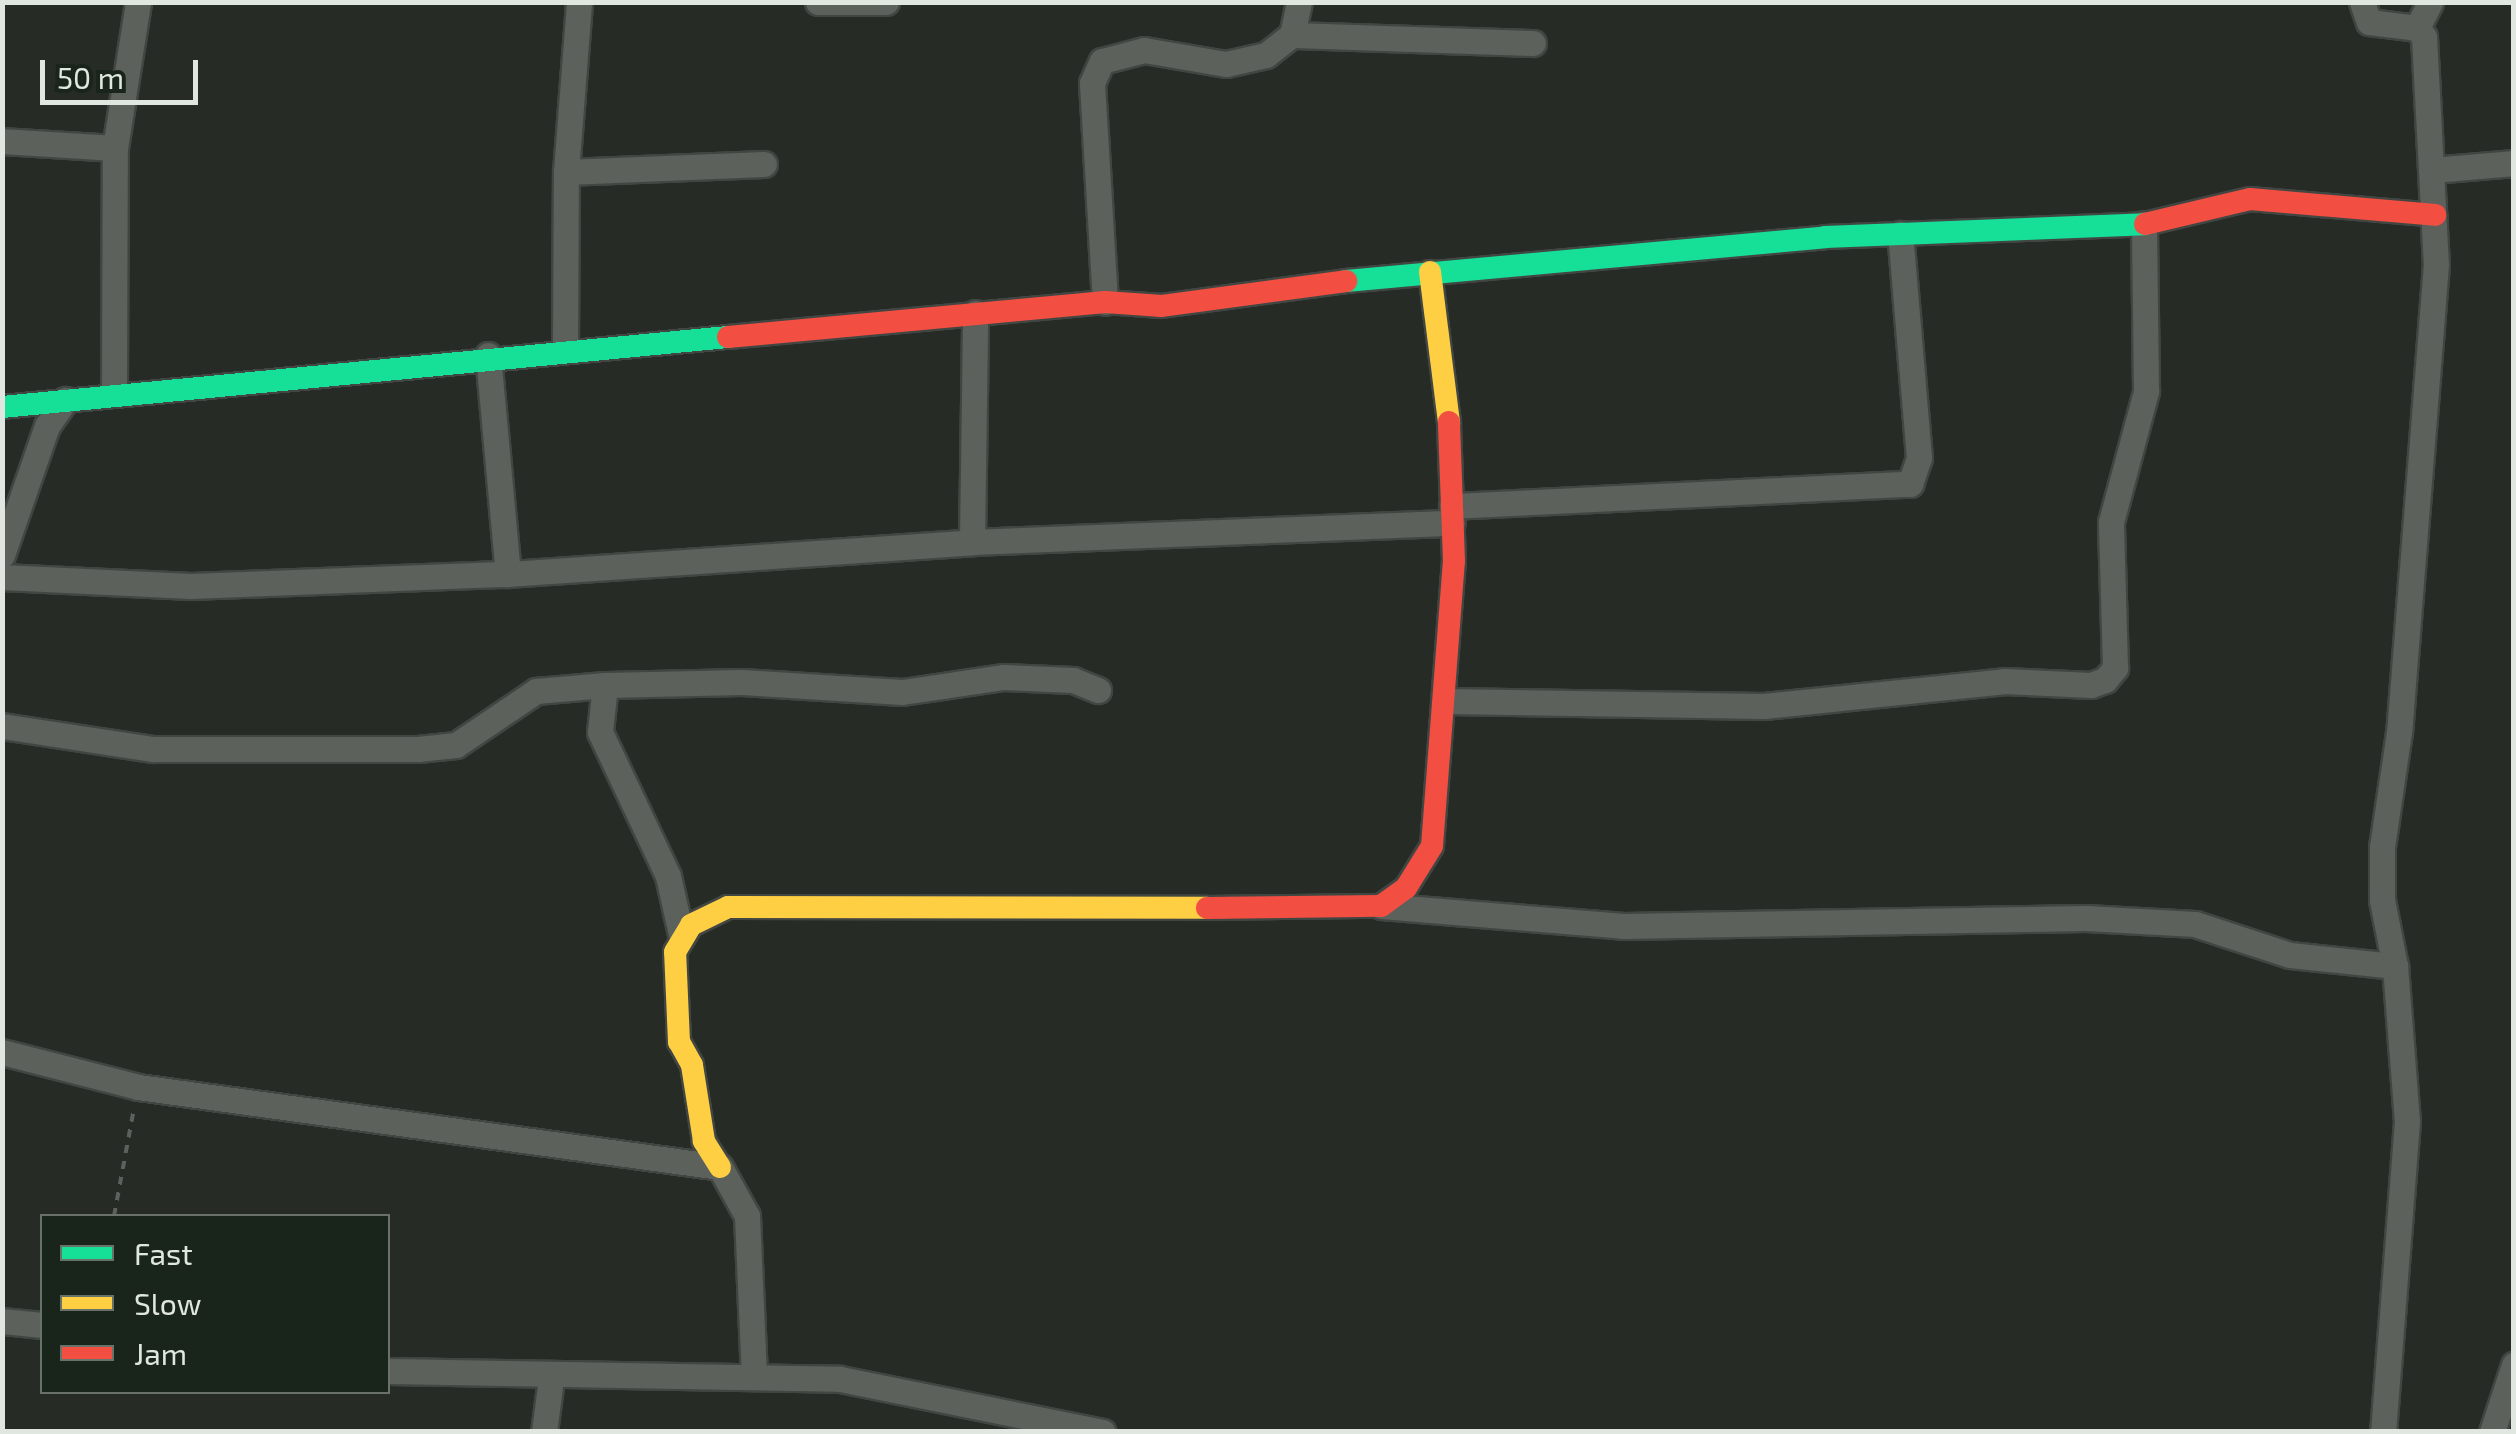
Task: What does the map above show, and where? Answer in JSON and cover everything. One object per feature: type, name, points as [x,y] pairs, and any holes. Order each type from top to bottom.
[{"type":"street","points":[[114,391],[115,148],[138,2]]},
{"type":"street","points":[[564,350],[566,172],[578,2]]},
{"type":"street","points":[[818,2],[886,2]]},
{"type":"street","points":[[1106,302],[1092,83],[1102,62],[1144,50],[1226,64],[1266,55],[1292,34],[1299,2]]},
{"type":"street","points":[[2362,2],[2368,22],[2417,28],[2424,37],[2435,215],[2428,412],[2382,847],[2382,900],[2395,966],[2408,1120],[2383,1432]]},
{"type":"street","points":[[2417,28],[2430,2]]},
{"type":"street","points":[[1292,34],[1533,43]]},
{"type":"street","points":[[2,141],[115,148]]},
{"type":"street","points":[[2433,170],[2514,163]]},
{"type":"street","points":[[566,172],[764,164]]},
{"type":"street","points":[[2,407],[114,391],[302,380],[488,355],[733,341],[975,312],[1106,302],[1162,306],[1430,272],[1900,234],[2144,224],[2250,198],[2435,215]]},
{"type":"street","points":[[1447,701],[1764,706],[2004,681],[2090,685],[2106,680],[2115,668],[2110,522],[2146,392],[2144,224]]},
{"type":"street","points":[[2,577],[191,586],[508,574],[1910,484],[1919,458],[1900,234]]},
{"type":"street","points":[[1381,906],[1406,888],[1432,846],[1447,701],[1452,515],[1448,393],[1430,272]]},
{"type":"street","points":[[972,542],[975,312]]},
{"type":"street","points":[[488,355],[508,574]]},
{"type":"street","points":[[2,555],[47,426],[65,400]]},
{"type":"street","points":[[2,726],[153,748],[418,749],[456,745],[536,692],[605,685],[742,682],[902,692],[1004,677],[1073,680],[1098,690]]},
{"type":"street","points":[[605,685],[600,732],[607,755],[668,876],[681,934],[675,952],[676,1026],[692,1066],[704,1141],[738,1190],[747,1216],[754,1375]]},
{"type":"street","points":[[681,934],[728,907],[1381,906],[1624,926],[2086,918],[2194,924],[2290,955],[2395,966]]},
{"type":"street","points":[[2,1052],[138,1086],[720,1167]]},
{"type":"street","points":[[2,1321],[40,1325]]},
{"type":"street","points":[[2492,1432],[2514,1365]]},
{"type":"street","points":[[390,1371],[552,1379],[754,1375],[840,1378],[1103,1432]]},
{"type":"street","points":[[544,1432],[552,1379]]},
{"type":"path","points":[[114,1214],[138,1086]]},
{"type":"traffic: fast","points":[[1346,281],[1825,237],[2145,224]]},
{"type":"traffic: fast","points":[[2,407],[728,337]]},
{"type":"traffic: slow","points":[[1430,272],[1449,422]]},
{"type":"traffic: slow","points":[[720,1167],[704,1141],[692,1065],[679,1042],[675,952],[691,925],[728,907],[1207,908]]},
{"type":"traffic: jam","points":[[2145,224],[2250,199],[2435,215]]},
{"type":"traffic: jam","points":[[728,337],[1105,302],[1162,306],[1346,281]]},
{"type":"traffic: jam","points":[[1207,908],[1381,906],[1406,888],[1432,846],[1454,561],[1449,422]]}]
